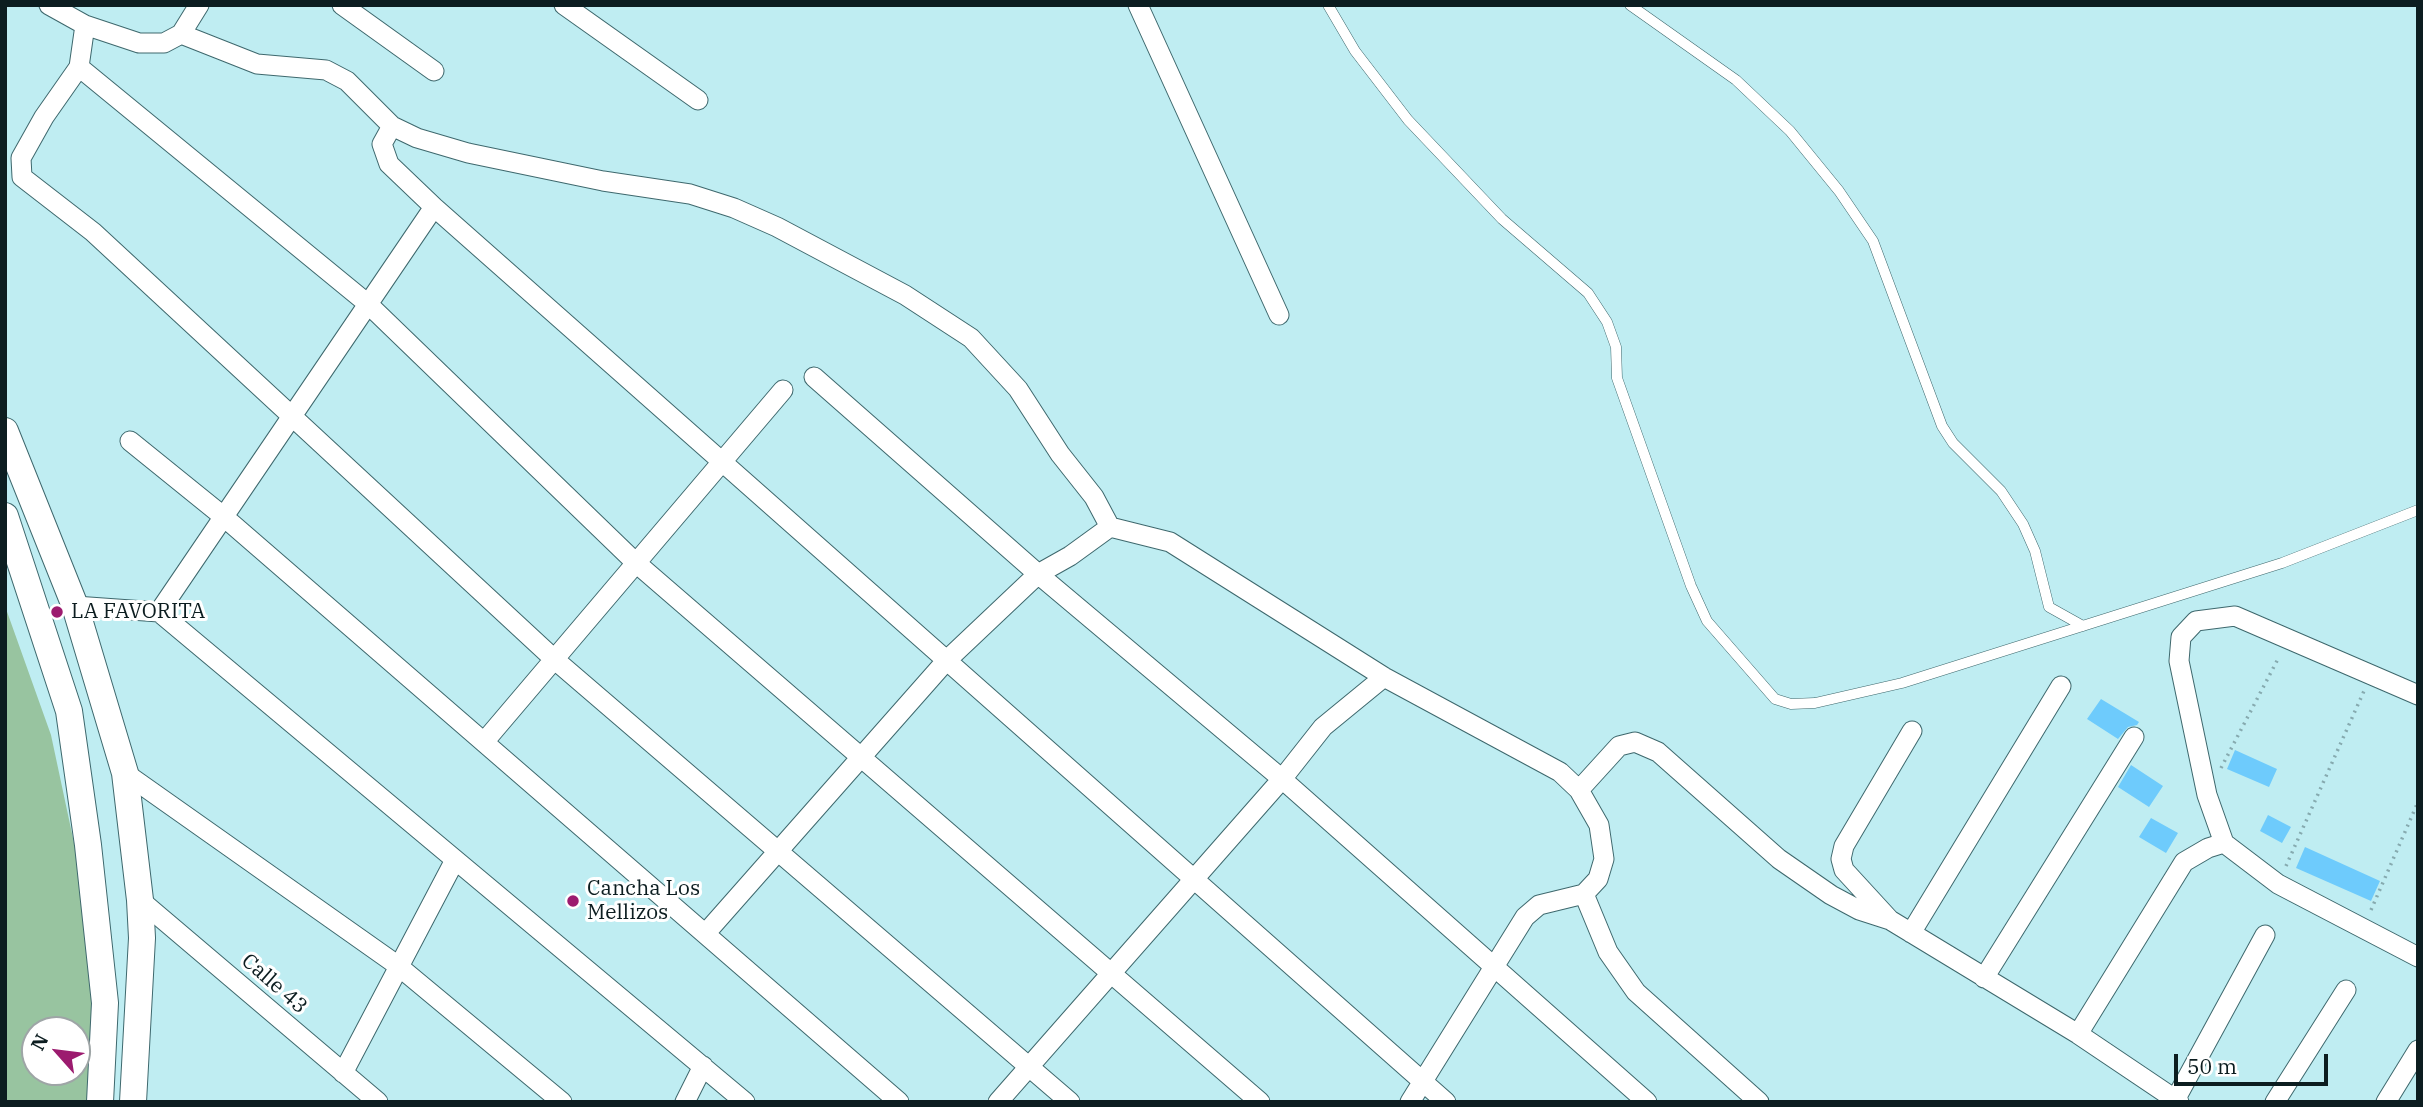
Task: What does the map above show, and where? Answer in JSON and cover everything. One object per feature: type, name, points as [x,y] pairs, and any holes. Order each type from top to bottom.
[{"type":"street","points":[[49,5],[85,25],[139,43],[164,43],[181,34],[199,5]]},
{"type":"street","points":[[342,5],[434,71]]},
{"type":"street","points":[[564,5],[698,100]]},
{"type":"street","points":[[1138,5],[1279,315]]},
{"type":"street","points":[[85,25],[79,67],[44,117],[21,158],[22,177],[93,232],[554,659],[1070,1102]]},
{"type":"street","points":[[181,34],[257,64],[326,70],[347,81],[392,126],[417,138],[468,153],[603,181],[691,194],[734,208],[905,295],[971,338],[1018,389],[1060,454],[1094,497],[1110,527],[1170,542],[1384,677],[1560,772],[1579,790],[1599,825],[1604,859],[1598,879],[1584,894],[1539,905],[1525,917],[1410,1102]]},
{"type":"street","points":[[79,67],[368,304],[635,562],[1260,1102]]},
{"type":"street","points":[[392,126],[382,144],[388,164],[434,207],[1446,1102]]},
{"type":"street","points":[[159,612],[434,207]]},
{"type":"street","points":[[814,377],[1038,574],[1282,779],[1647,1102]]},
{"type":"street","points":[[484,742],[783,390]]},
{"type":"street","points":[[5,431],[75,606],[125,773],[142,938],[134,1102]]},
{"type":"street","points":[[130,441],[223,517],[899,1102]]},
{"type":"street","points":[[5,516],[69,711],[89,845],[105,1003],[100,1102]]},
{"type":"street","points":[[705,934],[946,661],[1038,574],[1070,556],[1110,527]]},
{"type":"street","points":[[75,606],[159,612],[745,1102]]},
{"type":"street","points":[[2418,695],[2235,616],[2196,621],[2181,637],[2179,661],[2216,845],[2278,884],[2418,957]]},
{"type":"street","points":[[998,1102],[1338,712],[1384,677]]},
{"type":"street","points":[[1911,933],[2061,686]]},
{"type":"street","points":[[1890,920],[1844,870],[1841,859],[1844,846],[1912,730]]},
{"type":"street","points":[[1984,978],[2134,737]]},
{"type":"street","points":[[1579,790],[1619,746],[1635,742],[1658,752],[1779,859],[1831,895],[1859,910],[1890,920],[2078,1034],[2176,1101],[2265,935]]},
{"type":"street","points":[[125,773],[397,965],[562,1102]]},
{"type":"street","points":[[2078,1034],[2184,862],[2216,845]]},
{"type":"street","points":[[343,1073],[397,965],[455,860]]},
{"type":"street","points":[[1584,894],[1608,952],[1636,992],[1759,1102]]},
{"type":"street","name":"Calle 43","points":[[140,900],[378,1102]]},
{"type":"street","points":[[2275,1102],[2346,990]]},
{"type":"street","points":[[2386,1102],[2418,1050]]},
{"type":"street","points":[[685,1102],[702,1066]]},
{"type":"lane","points":[[1328,5],[1355,51],[1408,120],[1502,219],[1588,293],[1607,322],[1616,347],[1617,378],[1690,586],[1707,621],[1775,699],[1791,704],[1815,703],[1890,686],[2282,563],[2418,510]]},
{"type":"lane","points":[[1630,5],[1736,80],[1790,131],[1839,191],[1873,241],[1942,426],[1953,443],[2001,491],[2023,524],[2035,551],[2049,607],[2082,626]]},
{"type":"path","points":[[2207,795],[2288,639]]},
{"type":"path","points":[[2278,884],[2371,675]]},
{"type":"path","points":[[2363,928],[2418,802]]},
{"type":"green space","points":[[5,606],[51,735],[87,904],[97,1015],[91,1102],[5,1102]]},
{"type":"building","points":[[2101,699],[2139,722],[2128,727],[2118,739],[2087,719]]},
{"type":"building","points":[[2235,750],[2277,769],[2269,787],[2227,769]]},
{"type":"building","points":[[2131,765],[2163,786],[2149,807],[2118,787]]},
{"type":"building","points":[[2268,815],[2291,827],[2282,843],[2260,831]]},
{"type":"building","points":[[2151,818],[2178,833],[2166,853],[2139,837]]},
{"type":"building","points":[[2305,847],[2380,881],[2371,901],[2296,868]]},
{"type":"place","name":"LA FAVORITA","points":[[57,612]]},
{"type":"place","name":"Cancha Los Mellizos","points":[[573,901]]}]
